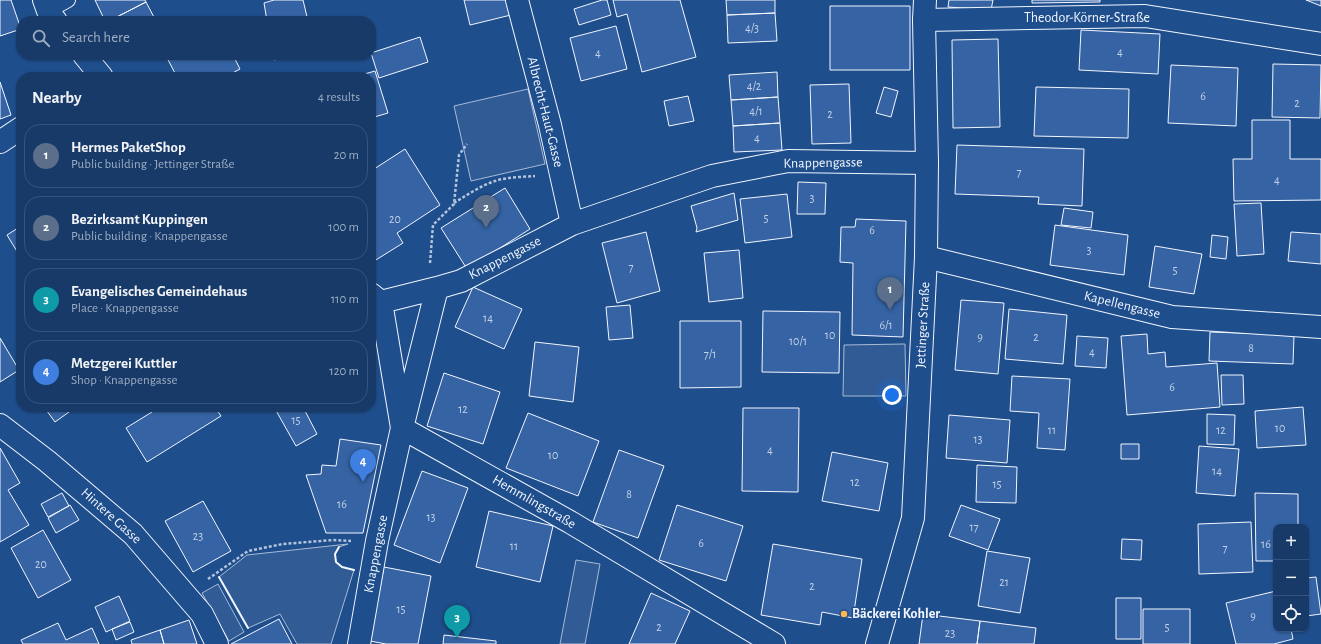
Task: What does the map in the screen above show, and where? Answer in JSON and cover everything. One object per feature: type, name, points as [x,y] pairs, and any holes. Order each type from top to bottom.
[{"type":"street","name":"Albrecht-Haut-Gasse","points":[[517,0],[550,125],[572,224]]},
{"type":"street","name":"Theodor-Körner-Straße","points":[[924,10],[1145,16],[1321,44]]},
{"type":"street","name":"Jettinger Straße","points":[[877,644],[913,518],[926,256],[924,10]]},
{"type":"street","points":[[88,60],[97,72]]},
{"type":"street","points":[[0,142],[16,131]]},
{"type":"street","name":"Knappengasse","points":[[359,644],[377,541],[402,428],[437,288],[461,281],[572,224],[712,176],[788,162],[926,163]]},
{"type":"street","name":"Kapellengasse","points":[[926,256],[1172,317],[1321,327]]},
{"type":"street","points":[[402,428],[376,298],[437,288]]},
{"type":"street","name":"Hintere Gasse","points":[[0,425],[47,461],[133,534],[202,614],[217,644]]},
{"type":"street","name":"Hemmlingstraße","points":[[402,428],[570,522],[774,644]]},
{"type":"lane","points":[[50,11],[68,0]]},
{"type":"path","points":[[454,204],[459,156],[467,144]]},
{"type":"path","points":[[437,288],[429,266],[433,225],[454,204],[473,191],[495,181],[514,177],[561,174]]},
{"type":"path","points":[[185,594],[248,550],[283,544],[333,540],[377,541]]},
{"type":"shaded area","points":[[528,89],[545,164],[471,181],[454,106]]},
{"type":"shaded area","points":[[905,344],[906,396],[843,396],[844,345]]},
{"type":"shaded area","points":[[348,544],[339,547],[335,554],[336,562],[342,567],[354,570],[331,644],[297,644],[280,614],[248,628],[219,577],[247,555]]},
{"type":"shaded area","points":[[576,560],[600,564],[585,644],[560,644]]},
{"type":"shaded area","points":[[218,584],[244,632],[229,641],[202,593]]},
{"type":"building","points":[[0,0],[11,0],[17,16],[16,31],[0,36]]},
{"type":"building","points":[[95,0],[145,0],[146,2],[119,16],[103,16]]},
{"type":"building","points":[[274,0],[303,0],[307,16],[266,16],[264,3]]},
{"type":"building","points":[[464,0],[512,0],[515,14],[470,25]]},
{"type":"building","points":[[602,0],[607,0],[611,15],[579,25],[574,9]]},
{"type":"building","points":[[613,0],[680,0],[696,57],[642,72],[627,14],[617,17]]},
{"type":"building","points":[[726,0],[775,0],[775,13],[727,15]]},
{"type":"building","points":[[949,0],[993,0],[991,10],[948,7]]},
{"type":"building","points":[[1032,0],[1100,0],[1100,2],[1032,3]]},
{"type":"building","points":[[1306,0],[1321,0],[1321,6]]},
{"type":"building","points":[[146,2],[153,16],[119,16]]},
{"type":"building","points":[[830,6],[910,6],[910,70],[830,70]]},
{"type":"building","points":[[775,13],[777,41],[728,43],[727,15]]},
{"type":"building","points":[[616,26],[627,69],[581,81],[570,38]]},
{"type":"building","points":[[1081,30],[1160,34],[1158,74],[1079,70]]},
{"type":"building","points":[[420,37],[428,62],[379,78],[373,60],[376,60],[376,51]]},
{"type":"building","points":[[998,39],[1000,127],[953,128],[952,40]]},
{"type":"building","points":[[168,60],[236,60],[240,69],[234,72],[174,72]]},
{"type":"building","points":[[1273,64],[1321,65],[1320,118],[1272,117]]},
{"type":"building","points":[[1171,65],[1238,68],[1236,126],[1168,123]]},
{"type":"building","points":[[777,72],[778,97],[731,100],[729,75]]},
{"type":"building","points":[[376,74],[388,113],[376,117]]},
{"type":"building","points":[[0,82],[11,115],[0,119]]},
{"type":"building","points":[[849,84],[851,143],[812,144],[810,85]]},
{"type":"building","points":[[884,87],[898,91],[891,117],[876,113]]},
{"type":"building","points":[[1036,87],[1129,89],[1128,138],[1034,136]]},
{"type":"building","points":[[688,96],[694,121],[669,126],[664,101]]},
{"type":"building","points":[[778,97],[780,123],[733,126],[731,100]]},
{"type":"building","points":[[1252,120],[1290,120],[1290,159],[1321,159],[1321,200],[1234,201],[1233,159],[1252,159]]},
{"type":"building","points":[[780,123],[782,150],[734,152],[733,126]]},
{"type":"building","points":[[957,145],[1084,149],[1082,206],[1038,204],[1039,197],[955,194]]},
{"type":"building","points":[[405,149],[440,205],[397,233],[403,243],[376,260],[376,168]]},
{"type":"building","points":[[798,182],[826,183],[825,214],[797,214]]},
{"type":"building","points":[[505,188],[530,229],[467,269],[441,228]]},
{"type":"building","points":[[734,193],[738,220],[696,232],[697,228],[691,206]]},
{"type":"building","points":[[787,194],[792,237],[745,243],[740,199]]},
{"type":"building","points":[[1261,203],[1264,254],[1237,256],[1234,204]]},
{"type":"building","points":[[1064,208],[1093,212],[1091,228],[1061,225]]},
{"type":"building","points":[[856,219],[906,221],[903,337],[852,335],[853,263],[840,262],[841,227],[855,227]]},
{"type":"building","points":[[1055,225],[1128,235],[1124,275],[1050,265]]},
{"type":"building","points":[[16,229],[16,250],[7,235]]},
{"type":"building","points":[[646,232],[660,291],[617,303],[602,243]]},
{"type":"building","points":[[1291,232],[1321,234],[1321,264],[1288,261]]},
{"type":"building","points":[[1212,235],[1228,237],[1226,259],[1210,257]]},
{"type":"building","points":[[1155,246],[1202,254],[1194,294],[1149,287]]},
{"type":"building","points":[[739,250],[743,298],[709,302],[704,253]]},
{"type":"building","points":[[473,287],[522,309],[504,349],[455,327]]},
{"type":"building","points":[[961,300],[1004,303],[998,374],[955,370]]},
{"type":"building","points":[[630,305],[633,338],[609,340],[606,307]]},
{"type":"building","points":[[1009,309],[1067,315],[1063,364],[1005,359]]},
{"type":"building","points":[[763,311],[840,312],[839,373],[762,372]]},
{"type":"building","points":[[680,321],[741,321],[741,387],[680,388]]},
{"type":"building","points":[[1210,332],[1294,335],[1293,364],[1209,361]]},
{"type":"building","points":[[1147,334],[1148,354],[1165,352],[1166,367],[1217,363],[1220,407],[1127,415],[1121,336]]},
{"type":"building","points":[[1077,336],[1108,338],[1106,368],[1075,366]]},
{"type":"building","points":[[0,338],[16,365],[16,372],[0,382]]},
{"type":"building","points":[[535,342],[579,347],[573,402],[529,396]]},
{"type":"building","points":[[444,373],[500,392],[483,444],[427,426]]},
{"type":"building","points":[[1221,375],[1243,375],[1244,404],[1222,405]]},
{"type":"building","points":[[1012,376],[1070,379],[1065,450],[1037,448],[1039,413],[1010,411]]},
{"type":"building","points":[[1303,407],[1306,445],[1257,448],[1255,411]]},
{"type":"building","points":[[743,408],[799,408],[798,492],[742,491]]},
{"type":"building","points":[[48,412],[69,412],[55,422]]},
{"type":"building","points":[[152,412],[218,412],[221,416],[147,462],[126,428]]},
{"type":"building","points":[[277,412],[306,412],[317,434],[296,446]]},
{"type":"building","points":[[528,413],[599,441],[578,496],[506,468]]},
{"type":"building","points":[[1207,414],[1235,415],[1234,445],[1207,444]]},
{"type":"building","points":[[949,415],[1010,420],[1007,463],[946,458]]},
{"type":"building","points":[[340,439],[381,445],[363,533],[326,533],[306,475],[321,474],[322,465],[336,466]]},
{"type":"building","points":[[1121,444],[1139,444],[1139,459],[1121,459]]},
{"type":"building","points":[[1199,446],[1239,449],[1235,496],[1196,493]]},
{"type":"building","points":[[0,448],[20,483],[8,490],[29,525],[0,542]]},
{"type":"building","points":[[619,450],[664,466],[638,538],[593,522]]},
{"type":"building","points":[[832,452],[888,463],[879,511],[822,501]]},
{"type":"building","points":[[977,465],[1017,467],[1016,503],[976,502]]},
{"type":"building","points":[[422,471],[468,488],[440,563],[394,545]]},
{"type":"building","points":[[62,493],[69,506],[48,517],[41,504]]},
{"type":"building","points":[[1255,493],[1298,494],[1298,524],[1273,524],[1273,561],[1256,561]]},
{"type":"building","points":[[203,501],[231,551],[193,572],[165,521]]},
{"type":"building","points":[[70,505],[79,520],[56,533],[48,518]]},
{"type":"building","points":[[677,505],[743,526],[726,581],[659,560]]},
{"type":"building","points":[[961,505],[1000,519],[988,550],[949,536]]},
{"type":"building","points":[[489,511],[553,526],[540,582],[476,567]]},
{"type":"building","points":[[1251,522],[1253,572],[1199,574],[1198,524]]},
{"type":"building","points":[[43,530],[71,580],[38,598],[11,548]]},
{"type":"building","points":[[1122,539],[1142,540],[1141,560],[1121,559]]},
{"type":"building","points":[[773,544],[862,559],[853,618],[822,612],[820,625],[761,615]]},
{"type":"building","points":[[987,551],[1030,558],[1020,613],[978,606]]},
{"type":"building","points":[[384,567],[431,576],[418,644],[386,644],[370,641]]},
{"type":"building","points":[[1316,577],[1321,614],[1309,616],[1309,578]]},
{"type":"building","points":[[1273,592],[1273,632],[1292,632],[1293,639],[1274,644],[1236,644],[1226,603]]},
{"type":"building","points":[[651,593],[690,611],[675,644],[629,644]]},
{"type":"building","points":[[119,596],[130,621],[106,632],[95,607]]},
{"type":"building","points":[[1116,598],[1141,598],[1141,639],[1116,639]]},
{"type":"building","points":[[1143,609],[1190,609],[1190,644],[1143,644]]},
{"type":"building","points":[[923,614],[980,621],[977,644],[919,644]]},
{"type":"building","points":[[279,619],[292,644],[231,644]]},
{"type":"building","points":[[189,620],[197,644],[164,644],[160,630]]},
{"type":"building","points":[[980,621],[1036,628],[1034,644],[977,644]]},
{"type":"building","points":[[130,622],[134,632],[116,640],[112,629]]},
{"type":"building","points":[[58,623],[66,640],[92,628],[99,644],[23,644],[21,640]]},
{"type":"building","points":[[160,630],[164,644],[132,644],[131,640]]},
{"type":"building","points":[[444,635],[496,641],[496,644],[443,644]]},
{"type":"wall","points":[[339,547],[335,554],[336,562],[342,567],[354,570]]},
{"type":"wall","points":[[219,577],[248,628]]},
{"type":"place","name":"Bezirksamt Kuppingen","points":[[486,228]]},
{"type":"place","name":"Hermes PaketShop","points":[[890,310]]},
{"type":"place","name":"Metzgerei Kuttler","points":[[363,482]]},
{"type":"place","name":"Bäckerei Kohler","points":[[844,614]]},
{"type":"place","name":"Evangelisches Gemeindehaus","points":[[457,638]]}]
